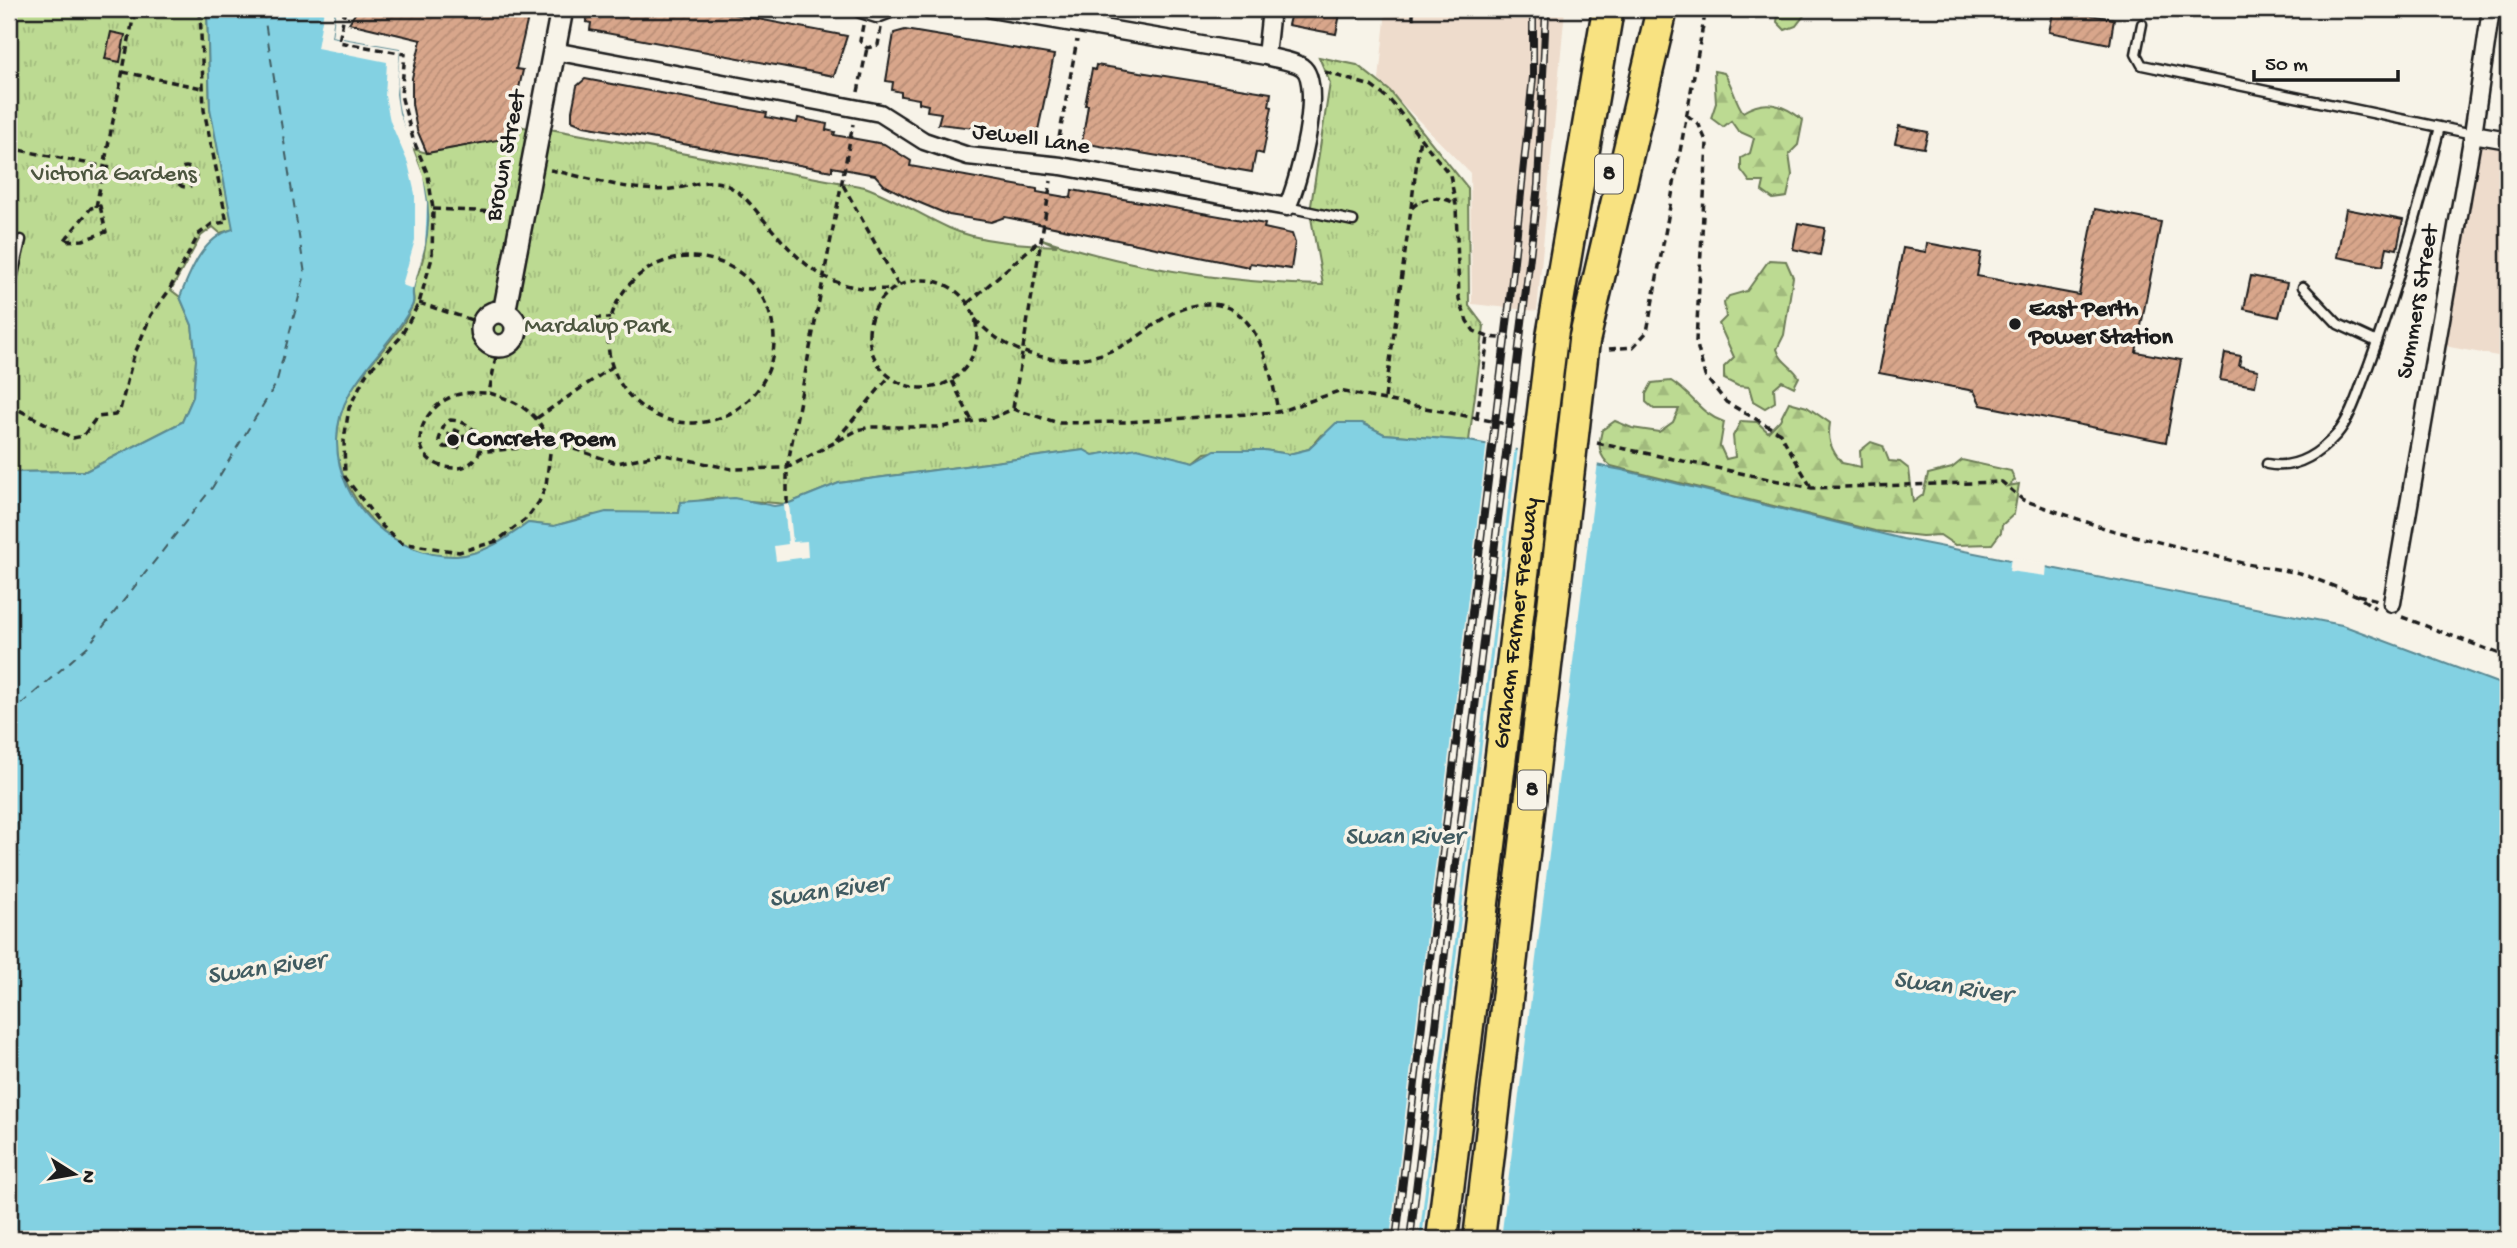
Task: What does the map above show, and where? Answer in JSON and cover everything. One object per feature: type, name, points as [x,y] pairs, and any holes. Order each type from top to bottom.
[{"type":"highway","points":[[1552,337],[1587,9]]},
{"type":"highway","name":"Graham Farmer Freeway","points":[[1442,1239],[1552,337],[1608,9]]},
{"type":"highway","name":"Graham Farmer Freeway","points":[[1479,1239],[1597,345],[1612,156],[1641,9]]},
{"type":"highway","points":[[1597,345],[1661,9]]},
{"type":"street","name":"Brown Street","points":[[498,346],[510,343],[516,332],[513,320],[503,313],[562,9]]},
{"type":"street","points":[[861,9],[877,14],[890,9]]},
{"type":"street","points":[[991,9],[1062,15],[1096,27],[1266,56],[1302,66],[1310,77],[1312,95],[1297,188],[1287,207]]},
{"type":"street","points":[[1096,27],[1099,9]]},
{"type":"street","points":[[1266,56],[1271,9]]},
{"type":"street","name":"Summers Street","points":[[2390,609],[2473,134],[2491,9]]},
{"type":"street","name":"Jewell Lane","points":[[554,51],[880,113],[924,141],[968,156],[1060,166],[1287,207]]},
{"type":"street","points":[[2473,134],[2508,140]]},
{"type":"lane","points":[[2142,24],[2136,54],[2142,65],[2473,134]]},
{"type":"lane","points":[[2267,464],[2279,466],[2297,463],[2318,453],[2338,432],[2351,409],[2391,305],[2440,127]]},
{"type":"lane","points":[[1287,207],[1353,221]]},
{"type":"lane","points":[[9,292],[21,240]]},
{"type":"lane","points":[[2303,287],[2338,324],[2377,342]]},
{"type":"path","points":[[96,206],[135,9]]},
{"type":"path","points":[[9,415],[19,410],[73,438],[83,436],[97,417],[115,415],[120,410],[133,358],[151,315],[199,234],[212,224],[227,222],[212,155],[202,88],[199,9]]},
{"type":"path","points":[[345,9],[339,42],[405,54],[401,95],[413,139],[428,174],[433,209],[432,258],[419,303],[400,338],[366,374],[349,408],[344,440],[345,477],[382,526],[401,543],[459,552],[498,541],[527,519],[539,502],[550,471],[551,445],[537,418],[513,400],[489,393],[468,392],[447,399],[426,415],[419,443],[423,454],[437,465],[453,469],[467,466],[478,452],[480,436],[473,426],[462,420],[450,420],[440,432],[439,440],[452,450],[461,446],[463,433],[452,431],[451,440]]},
{"type":"path","points":[[1413,9],[1413,19]]},
{"type":"path","points":[[1597,345],[1633,347],[1647,332],[1706,9]]},
{"type":"path","points":[[860,41],[867,48]]},
{"type":"path","points":[[867,48],[877,45]]},
{"type":"path","points":[[859,90],[867,48]]},
{"type":"path","points":[[1060,133],[1073,60]]},
{"type":"path","points":[[1302,66],[1371,86],[1389,99],[1450,176],[1456,205],[1459,299],[1467,321],[1474,331],[1488,337],[1510,339]]},
{"type":"path","points":[[122,72],[202,88]]},
{"type":"path","points":[[1687,115],[1699,125],[1707,143],[1696,341],[1705,376],[1726,402],[1780,433],[1812,488]]},
{"type":"path","points":[[787,504],[787,468],[852,129]]},
{"type":"path","points":[[1385,398],[1420,137]]},
{"type":"path","points":[[9,148],[177,181],[180,185],[189,187],[195,181],[194,172],[183,167],[176,173],[177,181]]},
{"type":"path","points":[[550,170],[649,189],[670,189],[703,182],[728,186],[744,197],[791,254],[806,267],[843,284],[892,289]]},
{"type":"path","points":[[842,183],[898,285]]},
{"type":"path","points":[[1013,409],[1049,193]]},
{"type":"path","points":[[1411,209],[1426,200],[1447,199],[1456,205]]},
{"type":"path","points":[[96,206],[100,206],[106,232],[83,240],[64,242],[91,208],[96,206]]},
{"type":"path","points":[[433,209],[496,212]]},
{"type":"path","points":[[968,303],[1042,239]]},
{"type":"path","points":[[696,256],[731,266],[750,280],[765,301],[774,328],[771,362],[752,397],[736,410],[704,423],[677,422],[648,412],[623,389],[612,367],[608,342],[610,318],[630,283],[643,272],[661,262],[696,256]]},
{"type":"path","points":[[975,318],[976,349],[968,364],[952,380],[930,388],[912,388],[889,377],[875,360],[868,337],[872,314],[892,289],[920,279],[937,281],[953,288],[968,303],[975,318],[993,335],[1023,352],[1062,360],[1079,359],[1122,346],[1176,312],[1192,306],[1225,307],[1241,315],[1255,331],[1272,372],[1278,412]]},
{"type":"path","points":[[419,303],[475,321]]},
{"type":"path","points":[[594,318],[610,318]]},
{"type":"path","points":[[1477,417],[1488,337]]},
{"type":"path","points":[[489,393],[498,346]]},
{"type":"path","points":[[537,418],[612,367]]},
{"type":"path","points":[[833,444],[889,377]]},
{"type":"path","points":[[952,380],[972,421]]},
{"type":"path","points":[[478,452],[551,445],[568,447],[617,463],[660,454],[732,469],[787,468],[870,427],[942,427],[1013,409],[1059,423],[1126,422],[1278,412],[1339,391],[1385,398],[1530,429]]},
{"type":"path","points":[[1584,440],[1812,488],[2002,482],[2023,500],[2107,529],[2246,565],[2300,573],[2356,595],[2369,606],[2390,609],[2508,657]]},
{"type":"shaded area","points":[[1386,9],[1565,9],[1537,311],[1472,304],[1470,173],[1379,80]]},
{"type":"shaded area","points":[[2473,134],[2508,140],[2508,358],[2434,344]]},
{"type":"green space","name":"Victoria Gardens","points":[[9,9],[207,9],[210,108],[234,229],[220,233],[213,227],[201,236],[171,290],[180,297],[192,325],[196,360],[193,397],[182,422],[86,471],[9,472]]},
{"type":"green space","points":[[1779,9],[1809,9],[1796,26],[1785,30],[1777,22]]},
{"type":"green space","name":"Mardalup Park","points":[[1319,57],[1357,65],[1390,91],[1468,188],[1469,306],[1484,326],[1469,441],[1384,434],[1362,423],[1321,435],[1309,449],[1289,454],[1264,450],[1229,450],[1205,453],[1194,462],[1137,449],[1093,455],[1084,450],[839,483],[787,504],[712,498],[680,505],[679,513],[593,515],[554,526],[528,523],[492,546],[460,556],[427,553],[396,540],[370,518],[346,482],[338,458],[337,440],[343,408],[356,383],[407,316],[414,302],[413,289],[423,258],[427,203],[413,149],[427,153],[484,142],[486,131],[508,138],[512,124],[539,131],[539,127],[865,187],[949,228],[988,239],[1057,246],[1042,239],[1111,258],[1181,272],[1252,281],[1323,285],[1310,212],[1330,83]]},
{"type":"green space","points":[[1714,71],[1724,73],[1743,112],[1759,105],[1774,105],[1803,120],[1798,145],[1789,154],[1792,175],[1787,197],[1773,199],[1762,191],[1764,182],[1750,182],[1741,170],[1741,158],[1750,153],[1754,138],[1738,131],[1731,121],[1723,127],[1711,118],[1716,103]]},
{"type":"green space","points":[[1769,260],[1786,261],[1793,277],[1784,335],[1777,349],[1781,358],[1799,377],[1794,387],[1782,381],[1774,388],[1775,402],[1765,408],[1753,401],[1749,387],[1738,386],[1724,379],[1724,367],[1734,357],[1719,324],[1726,317],[1724,303],[1729,296],[1747,291]]},
{"type":"green space","points":[[1671,381],[1702,409],[1724,422],[1720,446],[1726,459],[1735,457],[1733,436],[1741,421],[1757,422],[1768,432],[1780,420],[1789,402],[1807,407],[1830,423],[1831,444],[1842,463],[1861,467],[1860,451],[1871,442],[1883,446],[1889,461],[1900,462],[1909,469],[1913,502],[1923,495],[1928,474],[1952,468],[1962,460],[2011,471],[2015,480],[2008,486],[2019,484],[2014,514],[2002,525],[2001,532],[1992,544],[1955,545],[1940,535],[1922,536],[1875,531],[1611,466],[1600,450],[1602,430],[1615,421],[1632,428],[1659,432],[1673,422],[1679,409],[1654,409],[1646,402],[1646,394],[1652,383]]},
{"type":"water","name":"Swan River","points":[[207,9],[335,9],[331,37],[400,49],[396,80],[397,104],[424,185],[427,199],[427,234],[415,277],[412,306],[354,386],[339,421],[337,442],[347,487],[359,506],[374,523],[412,548],[434,554],[467,555],[495,544],[528,523],[554,526],[606,512],[679,513],[681,502],[734,498],[774,506],[787,504],[839,483],[1084,450],[1093,455],[1137,448],[1194,462],[1215,450],[1264,450],[1289,454],[1309,449],[1336,423],[1362,423],[1384,434],[1469,441],[1622,470],[1903,539],[2342,625],[2508,687],[2508,1239],[9,1239],[9,472],[86,471],[182,422],[193,397],[196,360],[192,325],[180,297],[206,247],[223,233],[233,229],[210,108]]},
{"type":"pier","points":[[324,9],[335,9],[331,37],[400,49],[396,94],[399,113],[423,176],[427,203],[425,245],[413,289],[402,285],[415,240],[415,194],[408,163],[390,121],[385,96],[387,62],[317,48]]},
{"type":"pier","points":[[1487,441],[1515,447],[1419,1239],[1390,1239]]},
{"type":"pier","points":[[1518,447],[1598,462],[1501,1239],[1422,1239]]},
{"type":"pier","points":[[789,504],[793,542],[807,541],[808,557],[776,561],[774,546],[788,544],[784,505]]},
{"type":"pier","points":[[2011,557],[2047,564],[2046,576],[2009,571]]},
{"type":"building","points":[[358,9],[530,9],[516,69],[523,70],[508,138],[427,153],[417,130],[412,104],[412,78],[421,40],[349,23]]},
{"type":"building","points":[[589,9],[706,9],[847,36],[834,76],[590,30],[591,23],[586,22]]},
{"type":"building","points":[[1292,9],[1341,9],[1336,34],[1288,25]]},
{"type":"building","points":[[2054,9],[2114,19],[2110,44],[2049,32]]},
{"type":"building","points":[[905,30],[1054,55],[1037,135],[938,124],[941,113],[927,111],[928,105],[919,103],[919,99],[901,96],[901,92],[892,90],[893,82],[886,81],[894,33]]},
{"type":"building","points":[[111,32],[125,35],[120,62],[105,59]]},
{"type":"building","points":[[1096,65],[1271,93],[1269,106],[1272,107],[1263,154],[1256,152],[1252,172],[1082,143],[1088,105],[1085,105],[1092,69],[1095,70]]},
{"type":"building","points":[[585,79],[767,113],[766,117],[797,123],[798,118],[827,124],[826,130],[835,132],[834,135],[884,144],[911,161],[910,166],[1037,189],[1037,192],[1071,198],[1072,190],[1265,224],[1264,228],[1292,234],[1295,243],[1291,269],[1250,263],[1249,267],[1005,217],[991,222],[949,215],[884,185],[875,175],[832,167],[832,171],[584,126],[572,121],[572,111],[577,86]]},
{"type":"building","points":[[1899,126],[1928,132],[1924,148],[1895,143]]},
{"type":"building","name":"East Perth Power Station","points":[[2095,209],[2161,222],[2136,352],[2181,360],[2166,442],[1981,405],[1974,391],[1879,373],[1903,248],[1926,252],[1927,243],[1981,253],[1977,276],[2079,295]]},
{"type":"building","points":[[2346,209],[2403,220],[2397,249],[2387,247],[2383,266],[2337,257]]},
{"type":"building","points":[[1798,223],[1825,228],[1820,255],[1793,249]]},
{"type":"building","points":[[2251,276],[2287,283],[2279,317],[2244,309]]},
{"type":"building","points":[[2225,353],[2241,356],[2239,366],[2258,370],[2255,386],[2220,380]]},
{"type":"ferry route","points":[[9,715],[88,646],[212,488],[276,384],[305,274],[263,9]]},
{"type":"railway","points":[[1396,1239],[1510,299],[1533,77],[1533,9]]},
{"type":"railway","points":[[1410,1239],[1538,185],[1546,9]]},
{"type":"place","name":"East Perth Power Station","points":[[2015,324]]},
{"type":"place","name":"Concrete Poem","points":[[453,440]]}]
